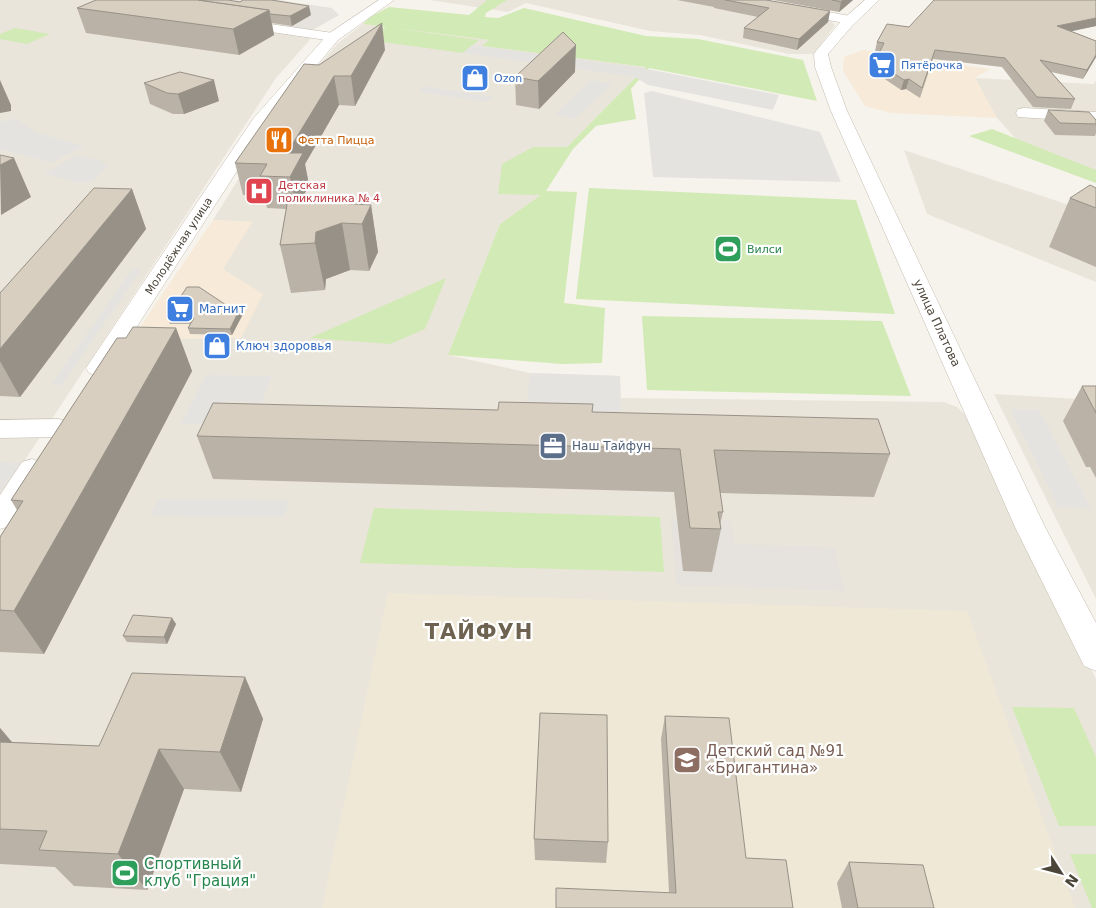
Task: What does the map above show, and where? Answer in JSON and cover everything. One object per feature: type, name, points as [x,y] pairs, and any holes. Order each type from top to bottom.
[{"type":"street","name":"Молодёжная улица","points":[[86,387],[259,123],[333,37],[388,0]]},
{"type":"street","points":[[740,0],[850,20]]},
{"type":"street","name":"улица Платова","points":[[873,0],[850,20],[821,54],[823,67],[840,111],[1030,527],[1096,656]]},
{"type":"street","points":[[221,21],[333,37]]},
{"type":"street","points":[[1024,113],[1096,117]]},
{"type":"street","points":[[0,429],[55,434],[0,518]]},
{"type":"shaded area","points":[[0,0],[130,0],[314,35],[276,78],[0,498]]},
{"type":"shaded area","points":[[235,0],[278,0],[332,8],[339,15],[309,32],[206,15]]},
{"type":"shaded area","points":[[430,0],[727,0],[829,19],[835,25],[814,54],[789,54],[700,35],[650,31],[526,3],[508,12]]},
{"type":"shaded area","points":[[363,24],[489,40],[483,46],[646,67],[567,147],[533,147],[542,195],[500,224],[448,355],[530,373],[620,376],[621,398],[944,402],[957,407],[973,423],[1096,679],[1096,908],[0,908],[0,539],[222,269],[252,222],[213,220],[276,118],[337,44]]},
{"type":"shaded area","points":[[472,45],[642,68],[779,95],[773,110],[648,85],[635,77],[463,53]]},
{"type":"shaded area","points":[[863,50],[990,69],[975,78],[997,118],[891,113],[865,106],[843,71],[844,57]]},
{"type":"shaded area","points":[[975,78],[1093,84],[1096,81],[1096,171],[1016,139],[997,118]]},
{"type":"shaded area","points":[[591,80],[612,84],[575,119],[555,114]]},
{"type":"shaded area","points":[[423,86],[495,97],[486,102],[420,92]]},
{"type":"shaded area","points":[[652,91],[820,132],[841,182],[653,177],[644,93]]},
{"type":"shaded area","points":[[16,118],[35,132],[84,146],[52,163],[0,149],[0,122]]},
{"type":"shaded area","points":[[904,150],[1096,214],[1096,282],[927,214]]},
{"type":"shaded area","points":[[77,155],[102,161],[107,168],[92,181],[80,183],[44,174]]},
{"type":"shaded area","points":[[213,220],[252,222],[223,269],[263,294],[241,338],[180,339],[120,356]]},
{"type":"shaded area","points":[[132,269],[141,270],[62,385],[51,385]]},
{"type":"shaded area","points":[[530,373],[620,376],[621,418],[524,429]]},
{"type":"shaded area","points":[[206,375],[272,376],[262,402],[223,401],[212,425],[181,424]]},
{"type":"shaded area","points":[[994,394],[1096,400],[1096,599]]},
{"type":"shaded area","points":[[1010,409],[1039,410],[1091,508],[1058,507]]},
{"type":"shaded area","points":[[0,462],[20,463],[0,492]]},
{"type":"shaded area","points":[[158,499],[290,500],[284,517],[150,516]]},
{"type":"shaded area","points":[[671,519],[731,521],[735,544],[834,547],[845,591],[676,585]]},
{"type":"shaded area","name":"Детский сад №91 «Бригантина»","points":[[388,593],[967,611],[1075,908],[322,908]]},
{"type":"green space","points":[[487,0],[507,0],[486,13],[485,17],[498,18],[524,8],[646,36],[698,39],[803,60],[817,101],[649,68],[631,89],[636,119],[596,126],[573,149],[546,191],[577,192],[564,303],[605,308],[602,363],[562,364],[448,355],[500,224],[541,195],[498,194],[502,164],[533,147],[567,147],[646,67],[482,46],[489,40],[387,27],[479,40],[463,53],[368,40],[386,27],[363,24],[370,17],[389,7],[469,15]]},
{"type":"green space","points":[[15,28],[50,34],[27,44],[0,39],[0,34]]},
{"type":"green space","points":[[992,129],[1096,170],[1096,183],[969,136]]},
{"type":"green space","name":"Вилси","points":[[589,188],[856,200],[895,314],[576,299]]},
{"type":"green space","points":[[446,278],[425,329],[390,344],[310,338]]},
{"type":"green space","points":[[642,316],[882,321],[911,396],[647,390]]},
{"type":"green space","points":[[374,508],[660,517],[664,572],[360,563]]},
{"type":"green space","points":[[1012,707],[1074,708],[1096,757],[1096,826],[1059,826]]},
{"type":"green space","points":[[1070,854],[1096,854],[1096,908],[1092,908]]},
{"type":"building","points":[[96,0],[198,0],[269,10],[233,29],[77,8]]},
{"type":"building","points":[[198,0],[240,2],[243,0],[271,0],[309,6],[290,16],[270,14],[269,10]]},
{"type":"building","points":[[725,0],[766,0],[830,11],[799,39],[744,28],[769,8]]},
{"type":"building","points":[[934,0],[1096,0],[1096,18],[1057,26],[1096,41],[1096,55],[1087,70],[1040,60],[1075,99],[1037,97],[1005,58],[935,50],[922,88],[909,79],[904,80],[875,61],[884,43],[877,42],[887,24],[909,27]]},
{"type":"building","points":[[382,23],[351,76],[334,76],[287,153],[303,153],[290,177],[260,176],[267,164],[235,163],[304,64],[319,65]]},
{"type":"building","points":[[563,32],[576,45],[538,81],[515,77]]},
{"type":"building","points":[[180,72],[214,80],[178,94],[167,93],[144,83]]},
{"type":"building","points":[[1048,110],[1089,112],[1096,120],[1096,124],[1060,123]]},
{"type":"building","points":[[0,155],[14,158],[0,165]]},
{"type":"building","points":[[1090,185],[1096,188],[1096,208],[1070,198]]},
{"type":"building","points":[[94,188],[132,189],[0,349],[0,293]]},
{"type":"building","points":[[302,194],[312,195],[322,202],[371,205],[362,224],[342,223],[316,232],[315,243],[280,245],[288,199]]},
{"type":"building","points":[[187,287],[199,287],[226,305],[242,305],[230,329],[188,328],[194,318],[167,317]]},
{"type":"building","points":[[133,327],[176,328],[14,611],[0,610],[0,537],[23,501],[11,500],[117,338],[126,338]]},
{"type":"building","points":[[1082,386],[1096,386],[1096,413]]},
{"type":"building","points":[[499,402],[593,404],[592,412],[878,419],[890,454],[714,450],[723,512],[718,512],[721,529],[690,528],[680,449],[197,436],[213,403],[498,410]]},
{"type":"building","points":[[133,615],[172,618],[164,637],[123,636]]},
{"type":"building","points":[[132,673],[245,677],[220,752],[159,749],[118,854],[39,850],[47,831],[0,829],[0,742],[99,746]]},
{"type":"building","points":[[540,713],[607,715],[608,842],[534,839]]},
{"type":"building","points":[[665,716],[729,718],[746,858],[786,860],[793,908],[556,908],[556,888],[676,893]]},
{"type":"building","points":[[849,862],[923,865],[934,908],[858,908]]},
{"type":"place","name":"Пятёрочка","points":[[882,65]]},
{"type":"place","name":"Ozon","points":[[475,78]]},
{"type":"place","name":"Фетта Пицца","points":[[279,140]]},
{"type":"place","name":"Детская поликлиника № 4","points":[[259,191]]},
{"type":"place","name":"Вилси","points":[[728,249]]},
{"type":"place","name":"Магнит","points":[[180,309]]},
{"type":"place","name":"Ключ здоровья","points":[[217,346]]},
{"type":"place","name":"Наш Тайфун","points":[[553,446]]},
{"type":"place","name":"Детский сад №91 «Бригантина»","points":[[687,760]]},
{"type":"place","name":"Спортивный клуб \"Грация\"","points":[[125,873]]},
{"type":"district","name":"ТАЙФУН","points":[[479,632]]}]
